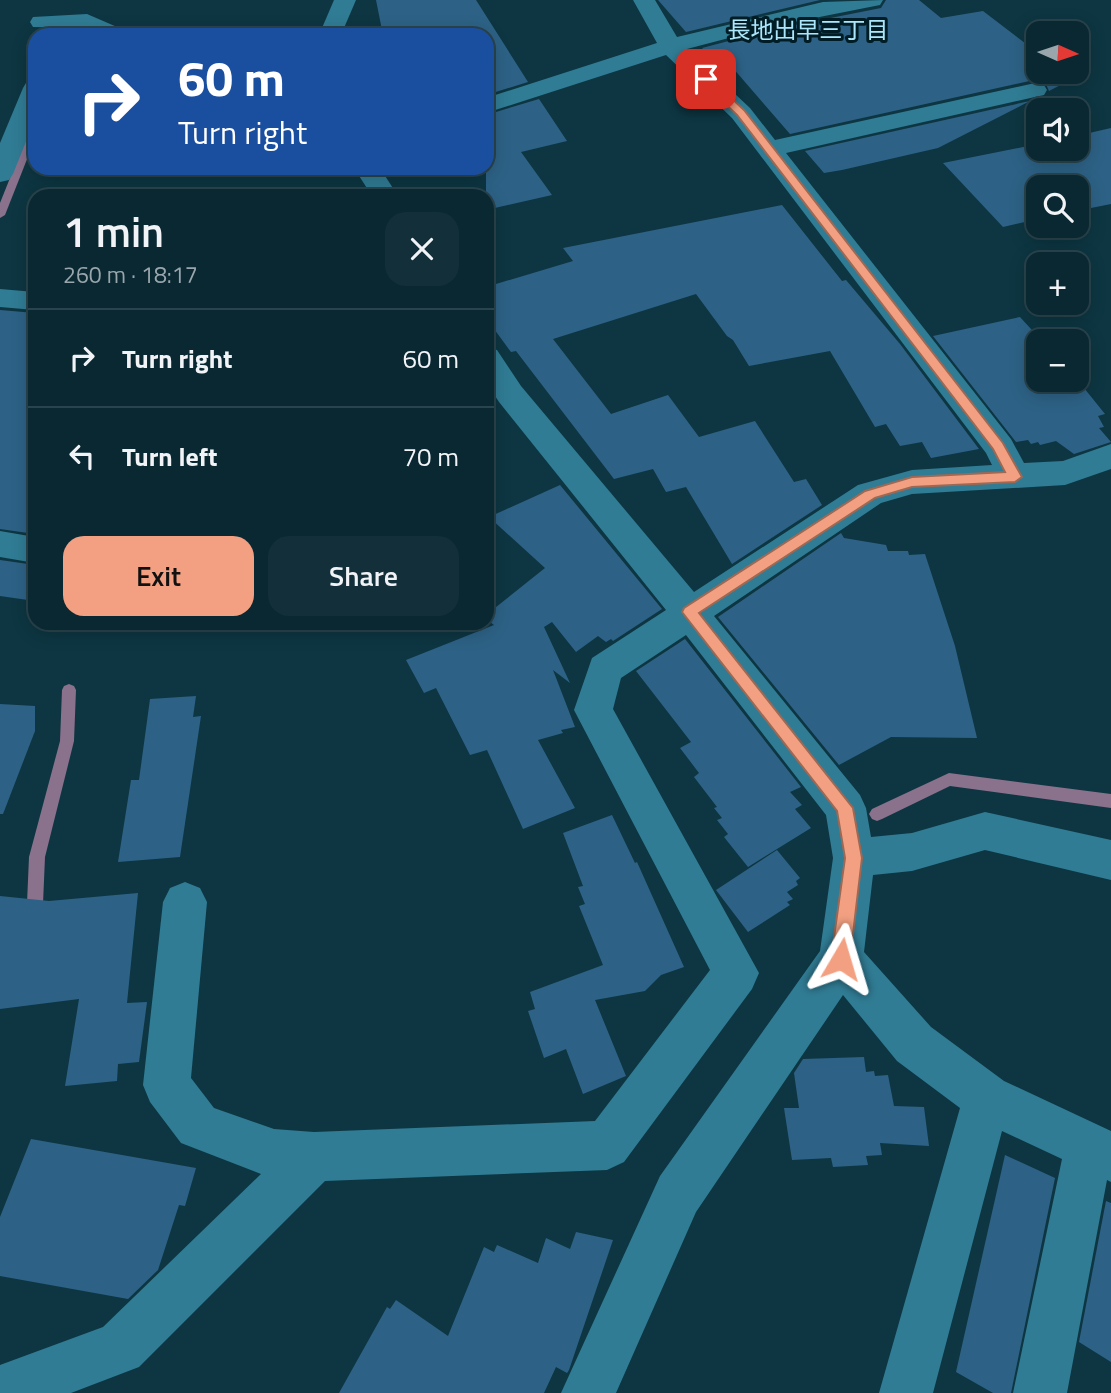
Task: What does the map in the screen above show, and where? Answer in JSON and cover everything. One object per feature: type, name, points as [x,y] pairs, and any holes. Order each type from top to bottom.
[{"type":"street","points":[[334,28],[345,0]]},
{"type":"street","points":[[644,0],[670,46],[741,113],[999,447],[1015,477]]},
{"type":"street","points":[[494,103],[597,67],[670,46],[810,10],[872,0]]},
{"type":"street","points":[[37,22],[87,21],[102,28]]},
{"type":"street","points":[[767,150],[1035,90]]},
{"type":"street","points":[[0,174],[28,105]]},
{"type":"street","points":[[0,298],[28,300]]},
{"type":"street","points":[[494,369],[510,394],[690,612],[845,808],[853,858],[841,959],[678,1194],[588,1393]]},
{"type":"street","points":[[185,902],[167,1086],[198,1126],[274,1154],[314,1157],[607,1144],[736,973],[593,710],[605,669],[870,494],[912,482],[1065,473],[1111,456]]},
{"type":"street","points":[[0,544],[28,549]]},
{"type":"street","points":[[853,858],[912,852],[985,831],[1111,860]]},
{"type":"street","points":[[841,959],[914,1044],[986,1098],[1100,1151],[1040,1393]]},
{"type":"street","points":[[906,1393],[986,1098]]},
{"type":"street","points":[[0,1392],[120,1348],[314,1157]]},
{"type":"building","points":[[376,0],[476,0],[494,28],[382,28]]},
{"type":"building","points":[[658,0],[820,0],[686,32]]},
{"type":"building","points":[[886,0],[919,0],[941,18],[983,11],[1026,44],[1026,82],[790,134],[732,67],[723,69],[702,48],[775,29],[881,8]]},
{"type":"building","points":[[494,28],[528,82],[494,93]]},
{"type":"building","points":[[1046,84],[1062,84],[1049,91]]},
{"type":"building","points":[[539,99],[567,141],[521,152],[552,195],[494,208],[494,189],[486,189],[486,175],[494,175],[494,113]]},
{"type":"building","points":[[1026,102],[938,148],[842,170],[824,173],[805,151]]},
{"type":"building","points":[[1111,128],[1111,204],[1089,208],[1089,175],[1026,175],[1026,222],[1003,227],[943,163],[1026,146],[1026,161],[1089,161],[1089,133]]},
{"type":"building","points":[[782,205],[842,281],[846,280],[900,344],[979,449],[931,458],[922,442],[900,446],[886,424],[875,427],[830,351],[749,366],[733,340],[727,336],[696,294],[553,339],[611,414],[668,395],[699,437],[755,421],[794,482],[806,479],[822,505],[732,564],[686,487],[666,492],[653,469],[614,479],[516,351],[511,352],[494,329],[494,285],[573,261],[563,248]]},
{"type":"building","points":[[0,310],[28,312],[28,533],[0,529]]},
{"type":"building","points":[[1020,317],[1031,329],[1026,329],[1026,392],[1087,392],[1105,414],[1098,416],[1104,427],[1099,428],[1111,442],[1074,454],[1056,441],[1040,445],[1038,442],[1031,444],[1028,440],[1016,442],[933,336]]},
{"type":"building","points":[[560,485],[662,609],[613,641],[611,639],[606,642],[598,636],[576,652],[552,622],[544,627],[570,683],[553,670],[575,727],[538,740],[575,808],[523,829],[487,750],[470,755],[436,688],[424,693],[406,660],[481,630],[494,630],[494,609],[545,568],[494,522],[494,515]]},
{"type":"building","points":[[841,533],[844,538],[886,545],[888,551],[908,551],[909,555],[925,554],[955,646],[977,738],[891,737],[839,765],[718,617]]},
{"type":"building","points":[[0,560],[28,564],[28,600],[0,596]]},
{"type":"building","points":[[685,639],[801,787],[790,792],[802,805],[795,809],[811,828],[748,867],[724,837],[728,834],[717,820],[722,818],[714,808],[717,807],[694,777],[699,773],[680,748],[691,742],[636,671]]},
{"type":"building","points":[[196,696],[193,717],[201,716],[180,857],[118,862],[131,780],[139,780],[150,699]]},
{"type":"building","points":[[0,704],[35,706],[35,731],[3,814],[0,814]]},
{"type":"building","points":[[612,815],[635,863],[637,862],[684,967],[661,975],[645,991],[595,1000],[626,1076],[583,1094],[566,1049],[544,1058],[528,1011],[535,1009],[530,992],[603,965],[579,906],[585,904],[578,887],[583,886],[563,833]]},
{"type":"building","points":[[777,850],[800,878],[796,881],[798,885],[787,892],[793,899],[787,902],[790,905],[748,932],[716,890]]},
{"type":"building","points":[[138,893],[127,1003],[147,1002],[139,1062],[118,1064],[117,1081],[65,1086],[79,999],[0,1009],[0,896],[49,901]]},
{"type":"building","points":[[864,1057],[866,1072],[874,1071],[875,1076],[888,1075],[894,1106],[924,1107],[929,1146],[880,1143],[882,1155],[866,1156],[868,1165],[833,1167],[831,1158],[792,1160],[784,1108],[799,1108],[794,1073],[803,1059]]},
{"type":"building","points":[[31,1139],[196,1168],[185,1206],[179,1205],[158,1270],[128,1299],[0,1276],[0,1217]]},
{"type":"building","points":[[1005,1155],[1055,1178],[1011,1393],[993,1393],[956,1372]]},
{"type":"building","points":[[1106,1201],[1111,1203],[1111,1362],[1079,1342]]},
{"type":"building","points":[[576,1232],[613,1240],[569,1370],[567,1373],[556,1367],[544,1393],[339,1393],[387,1307],[390,1309],[396,1300],[448,1336],[484,1247],[494,1252],[497,1245],[538,1263],[546,1238],[570,1249]]},
{"type":"waterway","points":[[0,215],[28,145]]},
{"type":"waterway","points":[[28,917],[35,904],[37,857],[67,741],[69,690]]},
{"type":"waterway","points":[[877,814],[949,779],[1111,801]]},
{"type":"district","name":"長地出早三丁目","points":[[808,29]]},
{"type":"route","points":[[706,79],[741,113],[999,447],[1015,477],[912,482],[870,494],[690,612],[845,808],[853,858],[841,959]]}]
